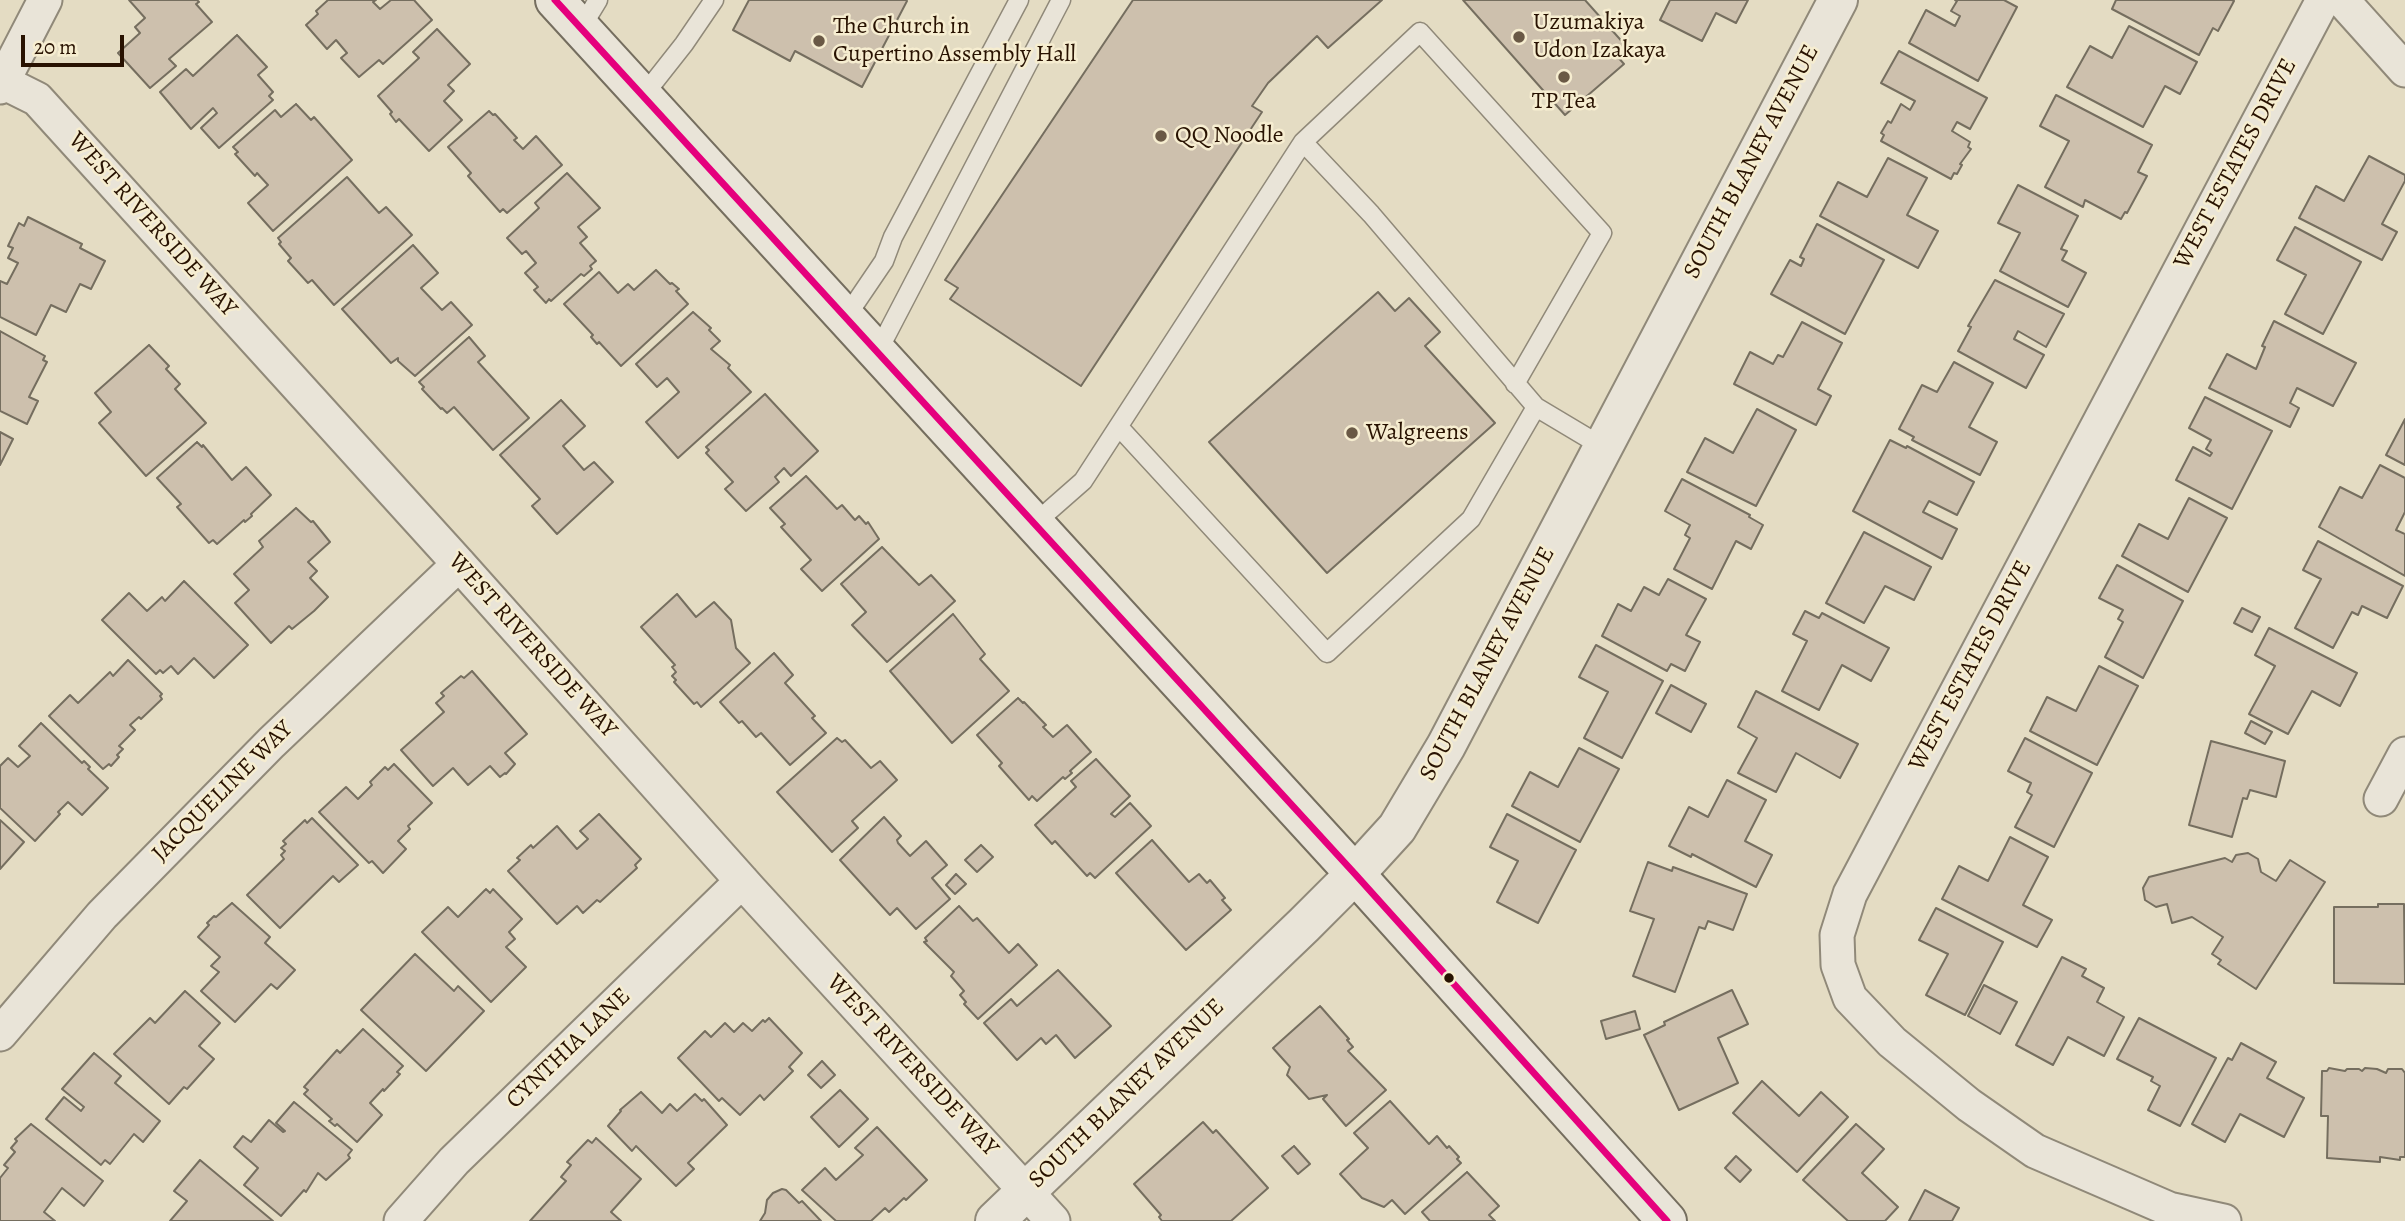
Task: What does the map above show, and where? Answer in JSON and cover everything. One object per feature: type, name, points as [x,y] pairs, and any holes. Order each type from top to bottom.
[{"type":"main road","points":[[555,0],[589,14],[643,96],[1355,874],[1667,1221]]},
{"type":"main road","name":"SOUTH BLANEY AVENUE","points":[[995,1221],[1355,874],[1397,828],[1439,757],[1838,0]]},
{"type":"street","points":[[1,84],[45,0]]},
{"type":"street","name":"WEST ESTATES DRIVE","points":[[2224,1221],[2167,1215],[2035,1151],[1969,1105],[1892,1042],[1850,998],[1838,965],[1837,934],[1850,894],[2323,0]]},
{"type":"street","points":[[2342,0],[2405,70]]},
{"type":"street","name":"WEST RIVERSIDE WAY","points":[[1,84],[37,99],[742,881],[1053,1221]]},
{"type":"street","name":"JACQUELINE WAY","points":[[0,1034],[120,896],[271,743],[459,564]]},
{"type":"street","points":[[2381,799],[2405,754]]},
{"type":"street","name":"CYNTHIA LANE","points":[[401,1221],[454,1161],[742,881]]},
{"type":"lane","points":[[643,96],[714,0]]},
{"type":"lane","points":[[846,317],[884,261],[893,237],[1019,0]]},
{"type":"lane","points":[[877,353],[1060,0]]},
{"type":"lane","points":[[1034,524],[1083,481],[1303,142],[1420,32],[1602,233],[1516,384]]},
{"type":"lane","points":[[1303,142],[1371,214],[1536,407],[1603,447]]},
{"type":"lane","points":[[1119,427],[1327,653],[1471,519],[1536,407]]},
{"type":"building","points":[[129,0],[197,0],[199,2],[196,4],[212,22],[169,59],[176,66],[150,88],[118,53],[140,33],[135,27],[145,18]]},
{"type":"building","points":[[328,0],[376,0],[373,2],[380,9],[391,0],[414,0],[432,20],[383,64],[379,60],[359,77],[341,58],[347,53],[336,40],[327,49],[306,25]]},
{"type":"building","name":"The Church in Cupertino Assembly Hall","points":[[749,0],[907,1],[862,87],[795,51],[790,61],[733,30]]},
{"type":"building","points":[[1133,0],[1382,0],[1328,48],[1317,36],[1268,83],[1252,106],[1262,112],[1081,386],[950,299],[958,288],[945,280]]},
{"type":"building","points":[[1463,0],[1585,0],[1626,46],[1616,55],[1624,64],[1565,115]]},
{"type":"building","points":[[1670,0],[1748,0],[1736,23],[1716,13],[1702,41],[1660,20]]},
{"type":"building","points":[[1955,0],[2004,0],[2017,7],[1978,81],[1909,43],[1926,10],[1955,26],[1960,16],[1951,11],[1957,1]]},
{"type":"building","points":[[2116,0],[2234,1],[2218,31],[2213,28],[2199,55],[2112,9]]},
{"type":"building","points":[[2129,26],[2197,62],[2180,94],[2165,86],[2143,127],[2067,87],[2090,46],[2112,58]]},
{"type":"building","points":[[437,29],[470,64],[448,85],[454,91],[444,101],[462,120],[429,151],[399,119],[396,122],[390,114],[392,112],[378,96],[419,58],[413,52]]},
{"type":"building","points":[[237,35],[267,67],[258,75],[273,92],[269,96],[273,100],[219,148],[201,128],[217,113],[213,108],[191,129],[160,92],[186,69],[193,76]]},
{"type":"building","points":[[1899,51],[1987,98],[1970,129],[1957,122],[1952,131],[1970,142],[1968,147],[1971,149],[1960,164],[1962,165],[1957,174],[1954,173],[1951,179],[1881,141],[1884,135],[1881,133],[1888,121],[1891,123],[1901,104],[1910,110],[1915,101],[1881,83]]},
{"type":"building","points":[[2056,95],[2152,145],[2138,172],[2147,176],[2121,219],[2085,200],[2083,207],[2045,187],[2069,141],[2040,126]]},
{"type":"building","points":[[296,104],[311,120],[314,117],[352,160],[273,231],[248,203],[268,185],[257,173],[255,176],[235,154],[238,152],[233,147],[275,110],[281,117]]},
{"type":"building","points":[[489,111],[517,138],[514,140],[523,149],[536,136],[562,165],[507,213],[503,209],[500,212],[468,176],[471,173],[448,147]]},
{"type":"building","points":[[2369,156],[2405,175],[2405,181],[2382,224],[2397,232],[2382,260],[2299,218],[2316,186],[2344,201]]},
{"type":"building","points":[[1888,158],[1927,178],[1907,215],[1938,231],[1918,268],[1820,216],[1838,182],[1867,197]]},
{"type":"building","points":[[567,173],[600,208],[578,227],[587,237],[580,243],[596,261],[584,276],[581,274],[546,303],[534,290],[538,287],[525,273],[536,263],[526,251],[522,254],[507,238],[539,208],[535,203]]},
{"type":"building","points":[[347,177],[379,213],[386,207],[412,235],[334,305],[312,280],[308,283],[288,261],[291,258],[279,244],[281,242],[278,238]]},
{"type":"building","points":[[2018,185],[2078,216],[2061,249],[2067,251],[2062,260],[2086,273],[2068,307],[2000,271],[2020,233],[1998,223]]},
{"type":"building","points":[[28,217],[82,244],[80,248],[105,261],[91,289],[80,284],[66,312],[51,305],[36,335],[0,317],[0,281],[7,284],[18,263],[8,258],[13,248],[8,246],[19,223],[24,226]]},
{"type":"building","points":[[1817,224],[1884,260],[1845,334],[1771,294],[1790,260],[1801,266],[1804,259],[1800,257]]},
{"type":"building","points":[[2295,227],[2361,262],[2323,334],[2285,314],[2306,275],[2277,260]]},
{"type":"building","points":[[413,245],[438,273],[421,288],[442,310],[451,302],[472,325],[415,376],[398,358],[391,363],[342,309]]},
{"type":"building","points":[[656,270],[679,289],[676,291],[688,304],[621,366],[599,342],[597,344],[591,337],[593,335],[564,304],[599,272],[618,293],[628,284],[634,290]]},
{"type":"building","points":[[1995,280],[2064,314],[2046,347],[2018,331],[2014,339],[2044,355],[2026,388],[1958,351],[1971,327],[1968,326]]},
{"type":"building","name":"Walgreens","points":[[1378,292],[1395,311],[1409,298],[1440,332],[1425,346],[1495,423],[1327,573],[1209,442]]},
{"type":"building","points":[[693,312],[711,328],[709,330],[720,341],[711,349],[730,365],[728,368],[751,392],[678,458],[646,422],[679,392],[667,378],[657,387],[636,364]]},
{"type":"building","points":[[2274,321],[2356,363],[2333,406],[2297,388],[2290,403],[2299,408],[2290,427],[2209,388],[2227,354],[2256,369],[2265,347],[2262,346]]},
{"type":"building","points":[[1802,322],[1842,343],[1818,389],[1831,396],[1816,425],[1734,384],[1750,352],[1773,364],[1778,355],[1783,357]]},
{"type":"building","points":[[0,331],[45,356],[43,360],[47,362],[29,397],[38,401],[27,424],[0,411]]},
{"type":"building","points":[[469,337],[485,356],[478,362],[529,418],[493,450],[454,407],[447,413],[441,409],[419,382]]},
{"type":"building","points":[[149,345],[169,366],[166,369],[180,384],[175,389],[206,423],[146,476],[99,423],[111,412],[95,393]]},
{"type":"building","points":[[1954,362],[1993,383],[1969,427],[1997,442],[1980,475],[1912,440],[1914,437],[1899,429],[1922,385],[1937,392]]},
{"type":"building","points":[[765,394],[818,451],[791,476],[784,468],[775,477],[779,482],[746,511],[725,489],[733,482],[706,453],[709,450],[706,447]]},
{"type":"building","points":[[2205,397],[2272,431],[2232,509],[2176,480],[2193,447],[2210,456],[2212,453],[2206,449],[2211,440],[2189,428]]},
{"type":"building","points":[[561,400],[585,426],[563,446],[584,470],[594,462],[613,482],[557,534],[532,506],[540,499],[500,455]]},
{"type":"building","points":[[1757,409],[1796,430],[1756,506],[1687,472],[1705,438],[1733,453]]},
{"type":"building","points":[[2405,419],[2405,465],[2386,455]]},
{"type":"building","points":[[0,432],[13,439],[0,465]]},
{"type":"building","points":[[1890,440],[1906,448],[1907,446],[1974,482],[1957,515],[1929,501],[1923,512],[1957,529],[1942,559],[1853,511]]},
{"type":"building","points":[[197,442],[202,447],[203,445],[232,480],[246,467],[271,495],[252,516],[217,544],[213,540],[209,543],[177,507],[181,504],[157,478]]},
{"type":"building","points":[[2380,465],[2405,478],[2405,512],[2396,530],[2405,534],[2405,576],[2319,527],[2340,487],[2362,498]]},
{"type":"building","points":[[806,476],[837,509],[842,505],[855,520],[859,516],[866,524],[868,522],[879,539],[822,591],[801,569],[811,560],[781,527],[785,524],[770,508]]},
{"type":"building","points":[[1682,479],[1750,515],[1749,517],[1763,525],[1751,549],[1736,541],[1712,589],[1674,569],[1690,538],[1685,535],[1690,525],[1665,511]]},
{"type":"building","points":[[2189,498],[2227,518],[2188,592],[2122,556],[2139,524],[2168,539]]},
{"type":"building","points":[[296,508],[313,521],[330,542],[308,562],[317,571],[310,578],[328,597],[292,629],[289,626],[271,643],[235,603],[249,590],[234,574],[263,547],[259,541]]},
{"type":"building","points":[[1864,532],[1931,567],[1914,600],[1885,586],[1864,623],[1826,603]]},
{"type":"building","points":[[2318,541],[2403,586],[2387,618],[2362,606],[2358,615],[2352,612],[2333,648],[2295,628],[2321,579],[2303,570]]},
{"type":"building","points":[[882,547],[919,585],[931,575],[955,601],[887,662],[852,625],[866,612],[841,584]]},
{"type":"building","points":[[2117,565],[2183,601],[2143,678],[2105,657],[2123,622],[2118,619],[2123,610],[2099,598]]},
{"type":"building","points":[[1668,579],[1706,599],[1686,635],[1700,642],[1685,671],[1671,664],[1667,671],[1602,636],[1618,604],[1631,611],[1644,587],[1659,595]]},
{"type":"building","points":[[184,581],[248,645],[214,678],[194,658],[178,674],[171,666],[163,673],[160,670],[156,674],[102,620],[129,593],[147,611],[162,597],[165,601]]},
{"type":"building","points":[[677,594],[696,617],[714,602],[731,620],[736,648],[750,663],[701,707],[697,702],[694,704],[674,682],[676,680],[672,676],[676,672],[672,667],[675,665],[641,627]]},
{"type":"building","points":[[2242,608],[2260,617],[2252,632],[2234,623]]},
{"type":"building","points":[[1805,611],[1819,618],[1822,613],[1889,648],[1871,681],[1842,665],[1819,710],[1782,691],[1807,641],[1793,634]]},
{"type":"building","points":[[953,614],[985,654],[980,659],[1009,691],[952,743],[890,671]]},
{"type":"building","points":[[2269,628],[2357,673],[2340,706],[2312,691],[2288,734],[2249,714],[2275,666],[2255,655]]},
{"type":"building","points":[[1596,645],[1663,681],[1622,758],[1584,738],[1608,692],[1579,677]]},
{"type":"building","points":[[774,653],[793,675],[785,683],[815,716],[812,718],[826,733],[790,765],[761,733],[756,737],[720,702]]},
{"type":"building","points":[[128,660],[162,694],[162,699],[141,719],[139,717],[130,725],[135,730],[119,746],[123,749],[117,755],[119,757],[111,766],[109,764],[103,769],[49,716],[70,695],[78,703],[110,672],[113,676]]},
{"type":"building","points":[[2099,666],[2138,686],[2097,765],[2030,731],[2047,697],[2076,711]]},
{"type":"building","points":[[472,671],[527,734],[505,753],[515,764],[506,774],[500,777],[490,766],[468,785],[453,768],[433,786],[401,750],[444,712],[436,703],[444,696],[441,693],[461,676],[464,678]]},
{"type":"building","points":[[1671,685],[1706,704],[1691,732],[1656,713]]},
{"type":"building","points":[[1756,691],[1858,744],[1840,778],[1796,753],[1776,792],[1738,773],[1757,738],[1738,727]]},
{"type":"building","points":[[1018,698],[1046,725],[1043,727],[1053,737],[1067,725],[1091,752],[1070,771],[1072,773],[1065,779],[1063,777],[1037,801],[1032,796],[1029,800],[999,766],[1002,763],[977,735]]},
{"type":"building","points":[[2251,721],[2272,732],[2265,744],[2245,733]]},
{"type":"building","points":[[41,723],[82,763],[84,761],[90,767],[88,769],[108,788],[82,815],[68,802],[35,841],[0,808],[0,766],[8,758],[18,767],[30,756],[19,746]]},
{"type":"building","points":[[837,738],[842,742],[845,740],[871,768],[880,761],[897,780],[852,821],[858,828],[832,852],[777,792]]},
{"type":"building","points":[[2025,738],[2092,773],[2054,847],[2015,827],[2032,795],[2027,792],[2031,783],[2008,771]]},
{"type":"building","points":[[2211,741],[2285,761],[2276,797],[2250,790],[2247,799],[2243,798],[2232,837],[2189,825]]},
{"type":"building","points":[[1579,748],[1619,769],[1580,842],[1512,806],[1530,772],[1558,787]]},
{"type":"building","points":[[1096,759],[1130,796],[1111,814],[1115,817],[1130,803],[1151,826],[1095,878],[1090,873],[1087,876],[1055,841],[1052,844],[1035,825],[1076,787],[1071,781]]},
{"type":"building","points":[[394,764],[432,803],[408,826],[410,829],[398,841],[406,849],[383,873],[372,861],[369,863],[319,812],[346,787],[358,799],[385,767],[388,770]]},
{"type":"building","points":[[1727,780],[1766,800],[1745,841],[1772,855],[1756,887],[1692,854],[1691,857],[1669,846],[1689,807],[1708,817]]},
{"type":"building","points":[[599,814],[641,859],[635,865],[637,868],[600,902],[597,900],[583,913],[577,906],[557,924],[508,871],[531,845],[533,848],[557,826],[577,849],[588,839],[580,831]]},
{"type":"building","points":[[1507,814],[1576,850],[1538,923],[1497,902],[1518,861],[1490,847]]},
{"type":"building","points":[[884,817],[901,836],[897,840],[898,843],[910,856],[926,841],[947,865],[932,878],[950,899],[916,929],[897,908],[890,915],[840,860]]},
{"type":"building","points":[[312,818],[358,865],[339,882],[333,876],[280,928],[247,895],[284,859],[281,855],[285,851],[281,848],[286,844],[283,841],[305,820],[307,823]]},
{"type":"building","points":[[0,820],[24,842],[0,869]]},
{"type":"building","points":[[2010,837],[2048,857],[2023,905],[2052,920],[2037,947],[1942,899],[1959,866],[1988,881]]},
{"type":"building","points":[[1152,840],[1189,882],[1199,874],[1207,883],[1210,880],[1231,910],[1186,950],[1116,873]]},
{"type":"building","points":[[981,845],[993,857],[977,872],[965,860]]},
{"type":"building","points":[[2248,853],[2258,859],[2261,872],[2276,881],[2290,860],[2325,882],[2256,989],[2218,964],[2221,960],[2212,954],[2223,937],[2192,917],[2172,923],[2167,904],[2156,907],[2145,900],[2143,888],[2149,877],[2225,858],[2232,862],[2236,855]]},
{"type":"building","points":[[1648,862],[1672,871],[1673,867],[1747,894],[1733,930],[1708,921],[1705,929],[1699,927],[1675,992],[1633,976],[1654,919],[1630,911]]},
{"type":"building","points":[[956,874],[966,884],[955,894],[946,885]]},
{"type":"building","points":[[486,889],[490,893],[493,889],[522,919],[509,932],[515,939],[506,947],[526,967],[491,1002],[422,932],[448,907],[458,917]]},
{"type":"building","points":[[232,903],[270,937],[265,943],[295,970],[277,989],[271,984],[235,1022],[201,991],[219,972],[211,966],[220,957],[198,937],[214,916]]},
{"type":"building","points":[[2378,904],[2404,904],[2405,984],[2334,983],[2334,907],[2378,907]]},
{"type":"building","points":[[959,906],[973,921],[977,918],[1009,953],[1018,944],[1037,965],[978,1019],[964,1004],[966,1002],[960,995],[964,991],[951,976],[954,972],[924,942]]},
{"type":"building","points":[[1936,908],[2003,942],[1965,1015],[1926,995],[1948,954],[1919,940]]},
{"type":"building","points":[[415,954],[454,991],[458,986],[484,1011],[426,1071],[361,1010]]},
{"type":"building","points":[[2062,957],[2086,969],[2082,976],[2104,988],[2097,1002],[2124,1017],[2104,1056],[2068,1037],[2053,1065],[2016,1045]]},
{"type":"building","points":[[1058,970],[1111,1026],[1075,1058],[1056,1035],[1046,1044],[1041,1038],[1017,1060],[984,1023],[1011,999],[1017,1006]]},
{"type":"building","points":[[1984,985],[2017,1002],[2000,1034],[1968,1016]]},
{"type":"building","points":[[1732,990],[1748,1024],[1718,1038],[1738,1083],[1679,1110],[1644,1035],[1665,1025],[1664,1022]]},
{"type":"building","points":[[185,991],[220,1023],[199,1046],[214,1059],[187,1089],[184,1087],[169,1104],[114,1054],[150,1018],[155,1023]]},
{"type":"building","points":[[1320,1006],[1349,1039],[1347,1040],[1353,1047],[1348,1051],[1386,1090],[1346,1126],[1323,1099],[1327,1095],[1309,1099],[1287,1075],[1290,1067],[1273,1048]]},
{"type":"building","points":[[1635,1011],[1640,1029],[1606,1039],[1601,1021]]},
{"type":"building","points":[[769,1018],[802,1053],[789,1067],[793,1071],[764,1100],[760,1095],[740,1115],[722,1098],[719,1101],[678,1058],[705,1031],[711,1037],[725,1023],[734,1032],[743,1023],[752,1031]]},
{"type":"building","points":[[2139,1018],[2216,1058],[2180,1126],[2148,1110],[2160,1086],[2151,1081],[2153,1077],[2117,1059]]},
{"type":"building","points":[[363,1029],[403,1066],[397,1072],[400,1074],[370,1103],[382,1115],[357,1142],[337,1124],[335,1126],[329,1121],[332,1119],[304,1094],[308,1090],[304,1087],[337,1050],[340,1053]]},
{"type":"building","points":[[2241,1043],[2276,1062],[2267,1078],[2304,1098],[2284,1137],[2240,1114],[2225,1142],[2192,1124],[2228,1058],[2232,1060]]},
{"type":"building","points":[[94,1053],[121,1076],[115,1083],[160,1121],[143,1142],[134,1134],[110,1164],[105,1160],[101,1165],[46,1119],[64,1097],[81,1111],[84,1107],[62,1089]]},
{"type":"building","points":[[822,1061],[835,1075],[821,1088],[808,1075]]},
{"type":"building","points":[[2329,1068],[2345,1071],[2377,1069],[2386,1073],[2388,1069],[2402,1069],[2405,1073],[2405,1157],[2400,1157],[2400,1160],[2380,1157],[2380,1162],[2327,1158],[2328,1116],[2321,1116],[2322,1071]]},
{"type":"building","points":[[1762,1081],[1799,1116],[1821,1092],[1848,1117],[1797,1172],[1733,1113]]},
{"type":"building","points":[[840,1090],[868,1119],[839,1147],[811,1117]]},
{"type":"building","points":[[641,1092],[662,1113],[670,1104],[677,1111],[695,1094],[702,1101],[704,1099],[727,1125],[688,1163],[694,1169],[676,1186],[636,1146],[632,1151],[608,1126],[620,1110]]},
{"type":"building","points":[[1390,1101],[1429,1144],[1437,1136],[1459,1157],[1457,1159],[1461,1163],[1405,1214],[1392,1200],[1384,1207],[1362,1198],[1340,1174],[1368,1148],[1354,1133]]},
{"type":"building","points":[[294,1102],[352,1150],[348,1155],[350,1158],[326,1180],[318,1173],[306,1192],[304,1190],[281,1216],[244,1185],[258,1168],[234,1147],[243,1136],[251,1142],[269,1120],[285,1131],[276,1123]]},
{"type":"building","points":[[1203,1122],[1213,1133],[1216,1130],[1268,1188],[1231,1221],[1162,1221],[1159,1217],[1161,1215],[1134,1184]]},
{"type":"building","points":[[31,1124],[103,1181],[84,1206],[62,1188],[44,1212],[55,1221],[0,1221],[0,1178],[8,1168],[4,1165],[15,1152],[11,1148],[17,1141],[15,1139]]},
{"type":"building","points":[[1856,1124],[1884,1149],[1862,1173],[1898,1207],[1885,1221],[1848,1221],[1803,1180]]},
{"type":"building","points":[[877,1127],[927,1180],[906,1200],[904,1198],[889,1212],[885,1208],[871,1221],[836,1221],[802,1190],[825,1168],[836,1180],[863,1155],[855,1148]]},
{"type":"building","points":[[596,1138],[641,1179],[611,1212],[621,1221],[530,1221],[566,1181],[561,1177],[571,1165],[567,1162],[588,1140],[592,1143]]},
{"type":"building","points":[[1294,1146],[1310,1164],[1298,1174],[1282,1156]]},
{"type":"building","points":[[1736,1156],[1751,1170],[1740,1182],[1725,1168]]},
{"type":"building","points":[[200,1160],[273,1221],[170,1221],[187,1201],[174,1191]]},
{"type":"building","points":[[1467,1172],[1499,1206],[1489,1215],[1495,1221],[1430,1221],[1422,1212]]},
{"type":"building","points":[[782,1189],[799,1203],[802,1201],[821,1221],[760,1221],[765,1213],[767,1200]]},
{"type":"building","points":[[1925,1190],[1959,1208],[1952,1221],[1909,1221]]},
{"type":"transit line","points":[[555,0],[1355,874],[1667,1221]]},
{"type":"place","name":"Uzumakiya Udon Izakaya","points":[[1519,37]]},
{"type":"place","name":"The Church in Cupertino Assembly Hall","points":[[819,41]]},
{"type":"place","name":"TP Tea","points":[[1564,77]]},
{"type":"place","name":"QQ Noodle","points":[[1161,136]]},
{"type":"place","name":"Walgreens","points":[[1352,433]]}]
